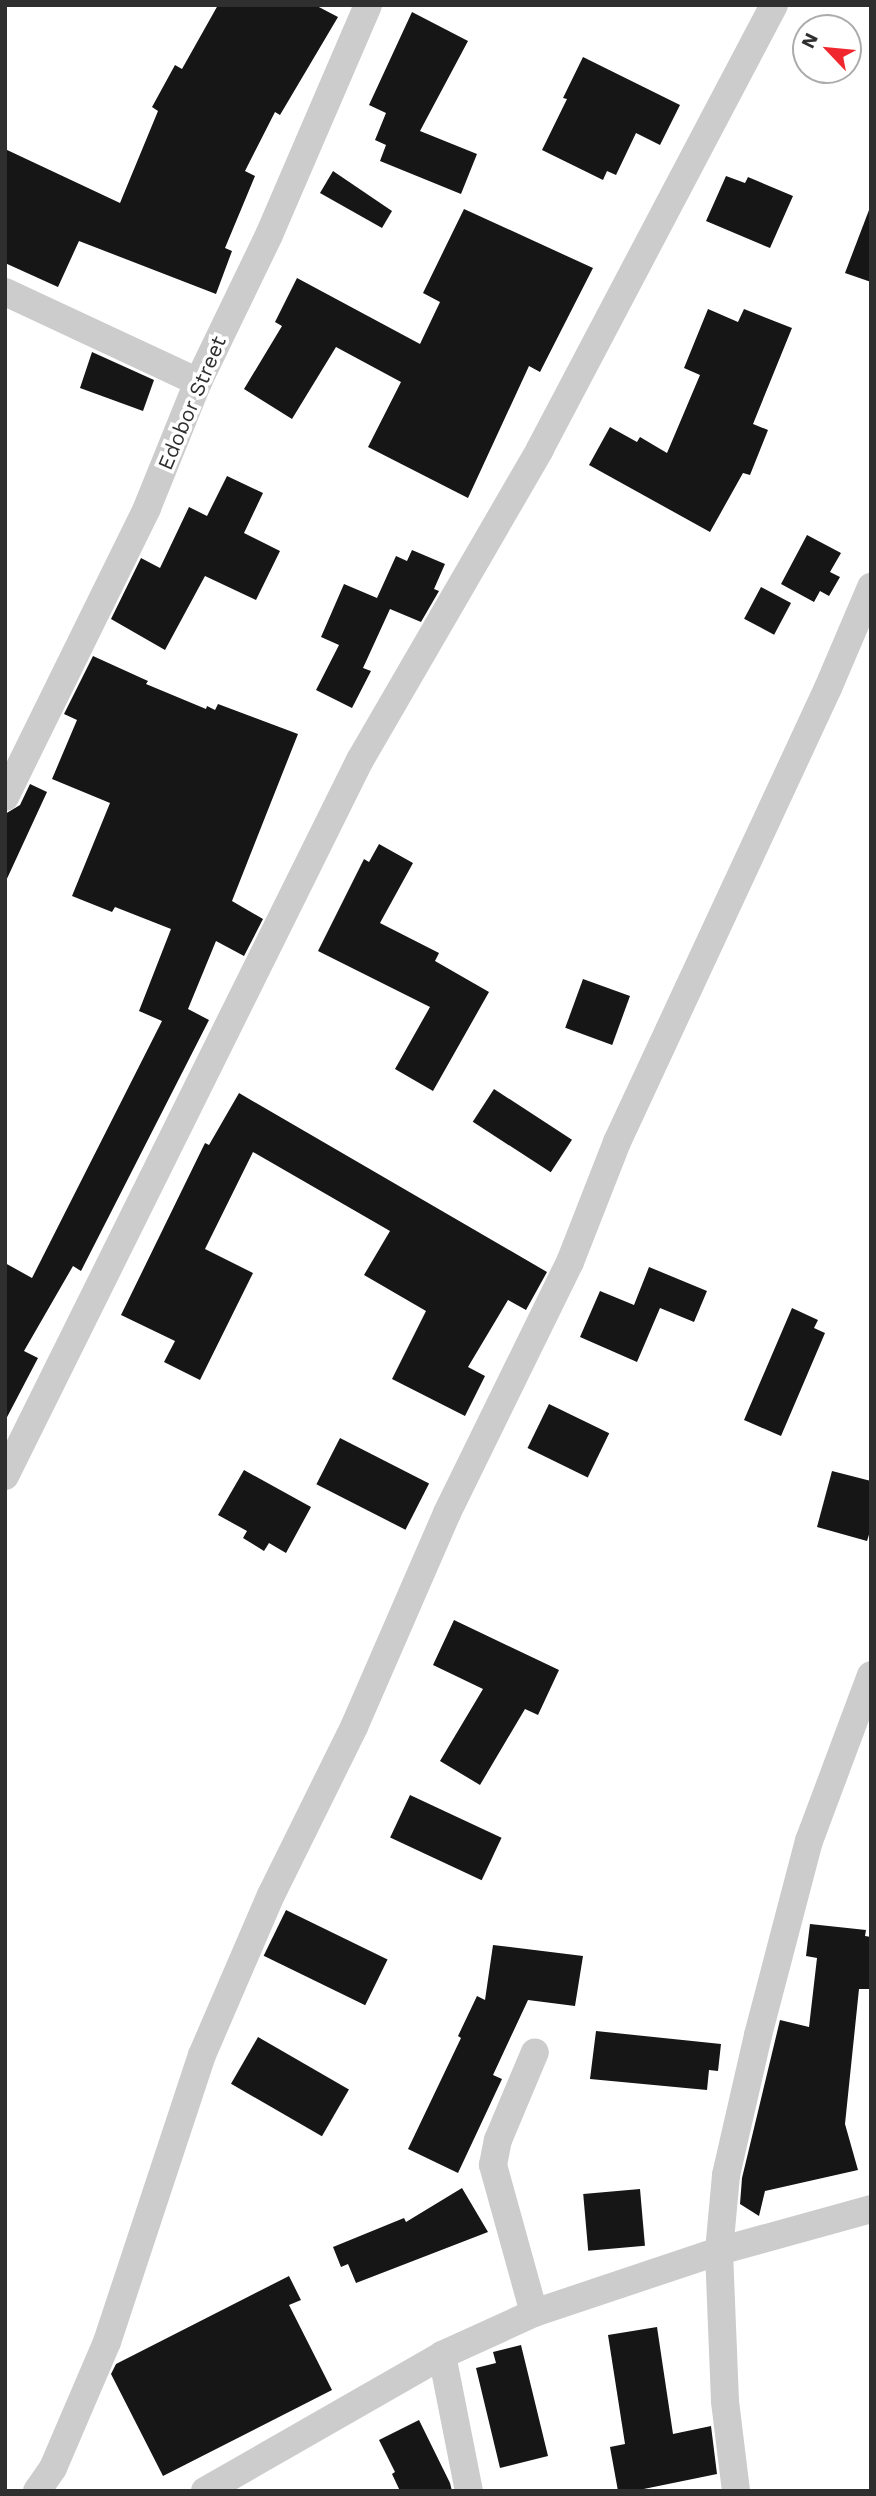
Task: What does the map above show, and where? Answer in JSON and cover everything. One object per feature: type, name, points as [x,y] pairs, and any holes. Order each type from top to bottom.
[{"type":"street","name":"Edobor Street","points":[[5,797],[147,508],[198,382],[269,234],[368,5]]},
{"type":"street","points":[[5,1476],[360,760],[540,449],[774,5]]},
{"type":"street","points":[[5,292],[198,382]]},
{"type":"street","points":[[37,2491],[53,2468],[107,2342],[202,2055],[265,1908],[354,1727],[447,1513],[570,1262],[617,1142],[828,688],[871,587]]},
{"type":"street","points":[[736,2491],[725,2401],[719,2251],[726,2175],[758,2035],[802,1867],[871,1675]]},
{"type":"street","points":[[534,2314],[494,2165],[498,2140],[535,2052]]},
{"type":"street","points":[[205,2491],[442,2355],[534,2314],[719,2251],[871,2209]]},
{"type":"street","points":[[442,2355],[469,2491]]},
{"type":"building","points":[[218,5],[315,5],[338,17],[280,115],[275,112],[245,171],[255,176],[225,248],[232,251],[216,294],[79,241],[58,287],[5,263],[5,149],[120,203],[158,111],[152,107],[175,65],[182,69]]},
{"type":"building","points":[[412,12],[468,41],[420,131],[477,154],[461,194],[380,161],[386,145],[375,140],[386,113],[369,105]]},
{"type":"building","points":[[583,57],[680,105],[660,145],[636,133],[616,175],[607,171],[603,180],[542,150],[567,99],[563,98]]},
{"type":"building","points":[[333,171],[392,211],[382,228],[320,193]]},
{"type":"building","points":[[726,176],[745,183],[748,177],[793,196],[770,248],[706,221]]},
{"type":"building","points":[[464,209],[593,268],[540,372],[529,366],[468,498],[368,447],[401,382],[336,347],[292,419],[244,389],[282,326],[275,322],[297,278],[420,344],[440,302],[423,293]]},
{"type":"building","points":[[871,210],[871,282],[845,273]]},
{"type":"building","points":[[708,309],[738,322],[744,309],[792,328],[753,424],[768,430],[750,475],[743,473],[710,532],[589,465],[610,427],[637,442],[640,437],[667,453],[700,375],[684,368]]},
{"type":"building","points":[[92,352],[154,380],[143,411],[80,388]]},
{"type":"building","points":[[227,476],[263,493],[244,533],[280,551],[256,600],[205,576],[165,650],[111,619],[141,558],[160,568],[189,507],[207,516]]},
{"type":"building","points":[[807,535],[841,553],[830,572],[840,577],[829,596],[820,591],[814,602],[781,584]]},
{"type":"building","points":[[412,550],[445,564],[434,589],[439,591],[421,622],[390,609],[363,668],[371,671],[352,708],[316,690],[339,645],[321,637],[344,584],[377,598],[396,556],[407,561]]},
{"type":"building","points":[[761,587],[791,603],[774,635],[744,619]]},
{"type":"building","points":[[93,656],[148,681],[146,684],[206,709],[207,706],[215,710],[218,704],[298,734],[232,901],[263,919],[244,956],[216,941],[188,1009],[209,1020],[81,1271],[73,1266],[24,1351],[38,1358],[5,1421],[5,1263],[32,1278],[162,1021],[139,1011],[171,929],[115,907],[112,912],[72,896],[110,803],[52,779],[77,720],[64,714]]},
{"type":"building","points":[[30,784],[47,792],[5,883],[5,814],[20,805]]},
{"type":"building","points":[[379,844],[413,863],[380,923],[439,953],[435,961],[489,992],[433,1091],[395,1069],[430,1007],[318,951],[364,859],[369,862]]},
{"type":"building","points":[[583,979],[630,996],[612,1045],[565,1028]]},
{"type":"building","points":[[494,1089],[572,1140],[551,1172],[473,1122]]},
{"type":"building","points":[[239,1093],[547,1272],[526,1310],[508,1300],[468,1367],[485,1376],[465,1416],[392,1379],[426,1311],[364,1275],[390,1231],[253,1152],[205,1249],[253,1273],[200,1380],[164,1362],[175,1341],[121,1315],[205,1143],[209,1145]]},
{"type":"building","points":[[649,1267],[707,1291],[694,1322],[660,1308],[637,1362],[580,1337],[600,1291],[634,1305]]},
{"type":"building","points":[[792,1308],[818,1320],[814,1328],[825,1333],[781,1436],[744,1420]]},
{"type":"building","points":[[549,1404],[609,1433],[588,1477],[528,1448]]},
{"type":"building","points":[[340,1438],[429,1483],[405,1530],[316,1484]]},
{"type":"building","points":[[244,1470],[311,1507],[286,1553],[269,1543],[264,1551],[243,1538],[247,1531],[218,1515]]},
{"type":"building","points":[[832,1471],[871,1481],[871,1528],[867,1541],[817,1527]]},
{"type":"building","points":[[454,1620],[559,1670],[538,1715],[525,1709],[480,1785],[440,1761],[483,1689],[433,1665]]},
{"type":"building","points":[[410,1795],[502,1838],[482,1880],[390,1838]]},
{"type":"building","points":[[286,1910],[388,1960],[365,2005],[264,1956]]},
{"type":"building","points":[[810,1924],[866,1930],[865,1936],[871,1937],[871,1989],[859,1989],[845,2124],[858,2170],[765,2191],[759,2216],[740,2204],[742,2178],[780,2020],[809,2027],[817,1958],[806,1956]]},
{"type":"building","points":[[493,1945],[583,1956],[575,2006],[528,2000],[493,2075],[502,2079],[458,2173],[408,2149],[461,2038],[458,2036],[477,1996],[485,2000]]},
{"type":"building","points":[[596,2031],[721,2044],[718,2071],[709,2070],[707,2090],[590,2079]]},
{"type":"building","points":[[258,2037],[349,2090],[322,2136],[231,2084]]},
{"type":"building","points":[[462,2188],[488,2232],[356,2283],[348,2264],[341,2267],[333,2247],[404,2218],[406,2222]]},
{"type":"building","points":[[640,2189],[645,2246],[588,2251],[583,2194]]},
{"type":"building","points":[[289,2276],[301,2300],[289,2305],[332,2390],[163,2476],[111,2374],[116,2364]]},
{"type":"building","points":[[657,2327],[673,2434],[711,2426],[717,2474],[634,2491],[618,2491],[610,2447],[625,2444],[608,2335]]},
{"type":"building","points":[[521,2345],[548,2456],[500,2468],[476,2368],[496,2363],[493,2352]]},
{"type":"building","points":[[419,2420],[452,2491],[400,2491],[392,2474],[395,2472],[379,2440]]}]
